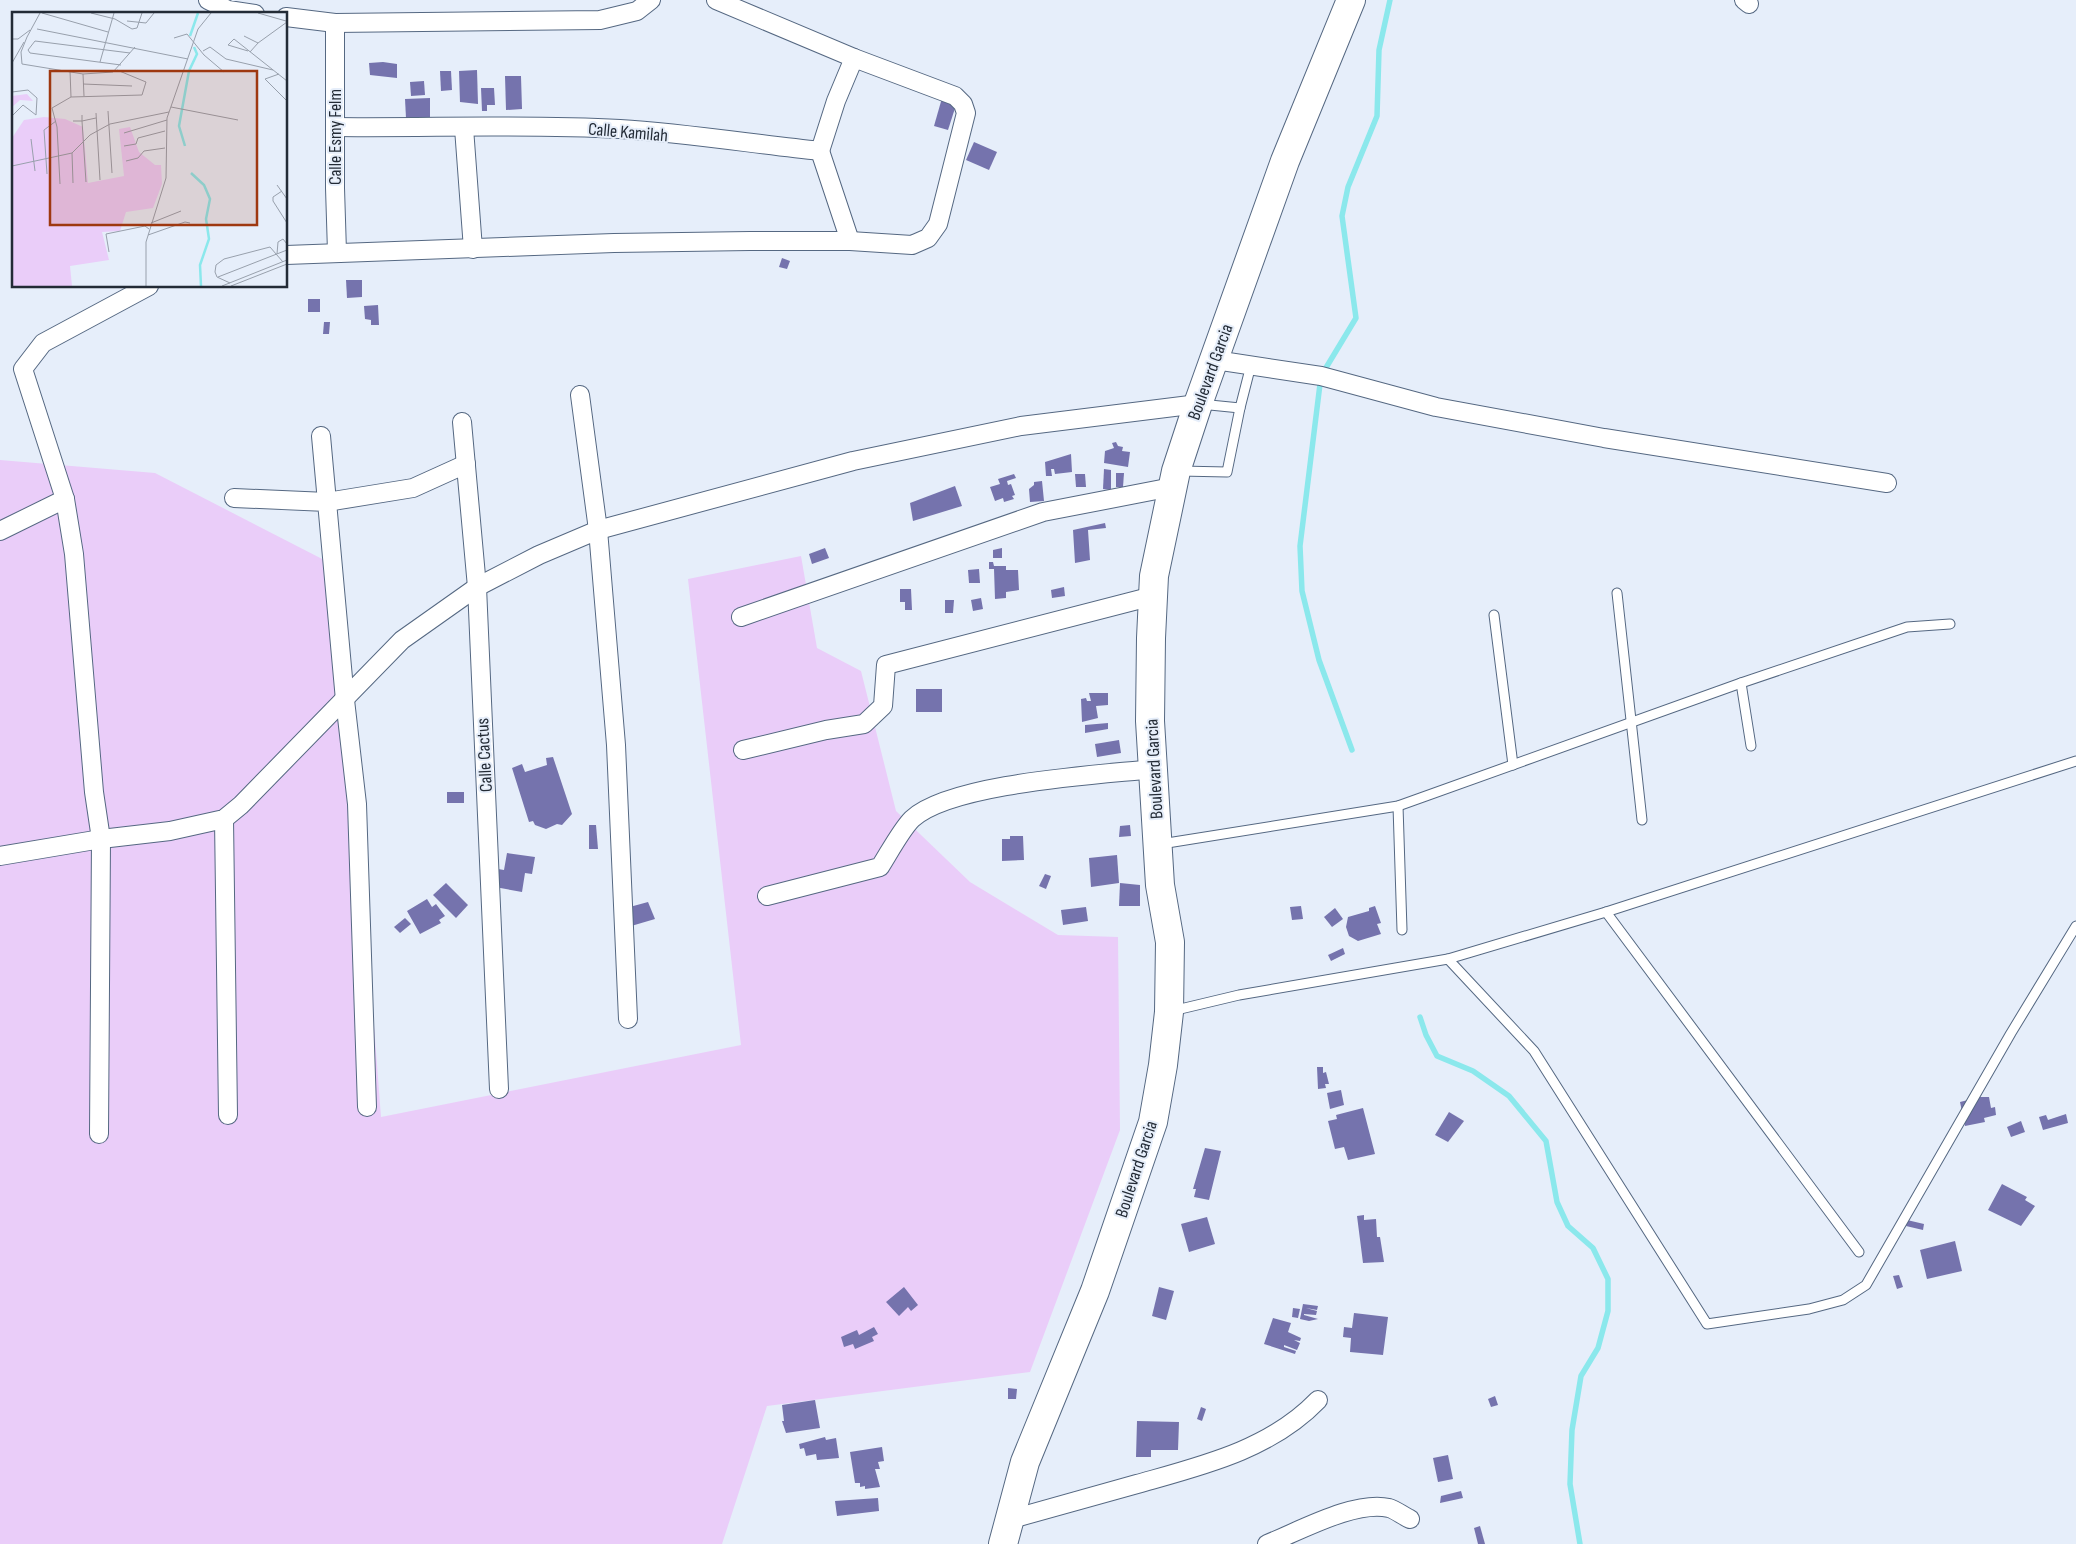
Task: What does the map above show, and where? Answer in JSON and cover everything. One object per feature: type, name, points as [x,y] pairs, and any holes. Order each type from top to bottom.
[{"type":"main road","name":"Boulevard Garcia","points":[[1006,1532],[1026,1462],[1095,1291],[1153,1122],[1169,1012],[1170,942],[1160,885],[1150,721],[1153,596],[1154,576],[1174,479],[1198,404],[1285,161],[1351,0]]},
{"type":"street","points":[[207,0],[228,10],[242,12]]},
{"type":"street","points":[[288,18],[335,23],[600,20],[637,10],[652,0]]},
{"type":"street","points":[[288,255],[623,243],[850,241],[912,245],[928,238],[938,224],[966,113],[964,104],[955,96],[854,58],[716,0]]},
{"type":"street","name":"Calle Esmy Felm","points":[[335,23],[337,252]]},
{"type":"street","points":[[850,241],[820,151],[836,101],[854,58]]},
{"type":"street","name":"Calle Kamilah","points":[[335,127],[464,128],[518,125],[621,130],[820,151]]},
{"type":"street","points":[[464,128],[473,249]]},
{"type":"street","points":[[99,1134],[101,839],[94,792],[74,554],[65,499],[23,368],[43,343],[144,288]]},
{"type":"street","points":[[1215,360],[1321,376],[1436,407],[1604,438],[1887,483]]},
{"type":"street","points":[[580,394],[598,530],[616,745],[628,1019]]},
{"type":"street","points":[[0,856],[101,839],[170,832],[224,819],[248,798],[402,640],[477,587],[539,555],[598,530],[853,461],[1021,426],[1198,404]]},
{"type":"street","name":"Calle Cactus","points":[[462,422],[477,587],[499,1089]]},
{"type":"street","points":[[321,436],[345,700],[357,804],[367,1107]]},
{"type":"street","points":[[234,498],[327,502],[413,488],[466,464]]},
{"type":"street","points":[[741,617],[1043,512],[1174,479]]},
{"type":"street","points":[[0,531],[65,499]]},
{"type":"street","points":[[743,750],[826,730],[864,724],[882,706],[886,664],[1153,596]]},
{"type":"street","points":[[767,896],[880,867],[912,819],[946,800],[1025,784],[1153,769]]},
{"type":"street","points":[[224,819],[228,1116]]},
{"type":"street","points":[[1006,1532],[1205,1465],[1273,1436],[1301,1418],[1318,1400]]},
{"type":"street","points":[[1267,1544],[1352,1509],[1371,1506],[1391,1508],[1410,1519]]},
{"type":"lane","points":[[1174,479],[1228,472],[1240,408],[1251,366]]},
{"type":"lane","points":[[1198,404],[1240,408]]},
{"type":"lane","points":[[1617,593],[1642,820]]},
{"type":"lane","points":[[1494,615],[1513,765]]},
{"type":"lane","points":[[1158,844],[1398,806],[1741,682],[1908,627],[1950,624]]},
{"type":"lane","points":[[1741,682],[1751,746]]},
{"type":"lane","points":[[1169,1012],[1239,995],[1448,959],[1606,912],[2076,760]]},
{"type":"lane","points":[[1398,806],[1402,930]]},
{"type":"lane","points":[[1606,912],[1859,1252]]},
{"type":"lane","points":[[1448,959],[1534,1051],[1707,1324],[1809,1309],[1843,1300],[1866,1285],[2011,1033],[2076,926]]},
{"type":"shaded area","points":[[0,460],[155,473],[330,563],[344,632],[381,1117],[741,1045],[688,579],[801,556],[817,648],[861,671],[896,811],[970,882],[1058,935],[1118,937],[1120,1130],[1030,1372],[767,1406],[722,1544],[0,1544]]},
{"type":"building","points":[[369,63],[397,64],[397,78],[370,75]]},
{"type":"building","points":[[477,70],[478,104],[460,102],[459,71]]},
{"type":"building","points":[[440,71],[451,71],[452,90],[441,91]]},
{"type":"building","points":[[505,76],[521,76],[522,109],[506,110]]},
{"type":"building","points":[[424,81],[425,95],[411,96],[410,82]]},
{"type":"building","points":[[481,88],[494,88],[495,105],[487,105],[487,111],[482,111]]},
{"type":"building","points":[[430,98],[430,117],[406,118],[405,99]]},
{"type":"building","points":[[942,98],[957,102],[948,130],[934,126]]},
{"type":"building","points":[[974,142],[997,152],[989,170],[966,160]]},
{"type":"building","points":[[782,258],[790,261],[787,269],[779,267]]},
{"type":"building","points":[[346,280],[362,280],[362,297],[347,298]]},
{"type":"building","points":[[308,299],[320,299],[320,312],[308,312]]},
{"type":"building","points":[[378,305],[379,325],[371,325],[371,320],[365,319],[364,306]]},
{"type":"building","points":[[324,322],[330,322],[329,334],[323,334]]},
{"type":"building","points":[[1116,442],[1118,446],[1123,447],[1122,451],[1130,452],[1128,467],[1104,463],[1105,451],[1114,448],[1112,443]]},
{"type":"building","points":[[1071,454],[1072,472],[1055,474],[1054,469],[1051,469],[1052,476],[1046,476],[1045,462]]},
{"type":"building","points":[[1104,469],[1111,470],[1111,490],[1103,489]]},
{"type":"building","points":[[1116,473],[1124,473],[1123,487],[1116,487]]},
{"type":"building","points":[[1014,474],[1016,478],[1007,481],[1008,485],[1011,484],[1015,495],[1012,496],[1014,499],[1004,502],[1003,498],[995,501],[990,487],[1000,484],[998,479]]},
{"type":"building","points":[[1075,474],[1085,474],[1086,487],[1076,487]]},
{"type":"building","points":[[1042,481],[1044,501],[1030,502],[1029,489],[1034,485],[1034,482]]},
{"type":"building","points":[[955,486],[962,506],[913,521],[910,503]]},
{"type":"building","points":[[1105,523],[1106,528],[1088,530],[1090,560],[1075,563],[1073,530]]},
{"type":"building","points":[[825,548],[829,558],[812,564],[809,554]]},
{"type":"building","points":[[1002,548],[1002,558],[993,558],[993,550]]},
{"type":"building","points":[[989,562],[993,562],[994,566],[1006,566],[1006,570],[1018,570],[1019,590],[1006,592],[1006,598],[995,599],[994,569],[989,569]]},
{"type":"building","points":[[979,569],[980,583],[969,583],[968,570]]},
{"type":"building","points":[[1064,587],[1065,596],[1052,598],[1051,590]]},
{"type":"building","points":[[900,589],[911,589],[912,610],[905,610],[905,602],[900,602]]},
{"type":"building","points":[[981,598],[983,609],[973,611],[971,600]]},
{"type":"building","points":[[945,600],[954,600],[953,613],[945,613]]},
{"type":"building","points":[[916,689],[942,689],[942,712],[916,712]]},
{"type":"building","points":[[1089,693],[1108,693],[1108,705],[1096,706],[1098,718],[1082,722],[1081,699],[1086,698],[1087,701],[1091,701]]},
{"type":"building","points":[[1108,723],[1108,729],[1085,733],[1085,725]]},
{"type":"building","points":[[1119,740],[1121,753],[1097,757],[1095,744]]},
{"type":"building","points":[[553,757],[572,814],[562,825],[557,824],[546,829],[535,825],[533,821],[529,822],[512,768],[522,764],[525,772],[547,765],[546,758]]},
{"type":"building","points":[[447,792],[464,792],[464,803],[447,803]]},
{"type":"building","points":[[589,825],[596,825],[598,849],[589,849]]},
{"type":"building","points":[[1130,825],[1131,836],[1119,837],[1120,826]]},
{"type":"building","points":[[1010,836],[1023,836],[1024,860],[1002,861],[1002,839],[1010,839]]},
{"type":"building","points":[[507,853],[535,857],[532,874],[525,873],[522,892],[495,887],[498,869],[504,870]]},
{"type":"building","points":[[1117,855],[1119,883],[1091,887],[1089,858]]},
{"type":"building","points":[[1045,874],[1051,876],[1046,889],[1039,886]]},
{"type":"building","points":[[446,883],[468,905],[456,918],[433,895]]},
{"type":"building","points":[[1120,883],[1140,885],[1140,906],[1119,906]]},
{"type":"building","points":[[427,899],[432,907],[436,904],[445,916],[439,920],[441,923],[420,934],[407,911]]},
{"type":"building","points":[[648,902],[655,919],[621,929],[615,911]]},
{"type":"building","points":[[1301,906],[1303,919],[1292,920],[1290,907]]},
{"type":"building","points":[[1375,906],[1381,923],[1377,924],[1381,934],[1358,941],[1349,936],[1346,927],[1348,917],[1369,911],[1369,908]]},
{"type":"building","points":[[1086,907],[1088,921],[1063,925],[1061,910]]},
{"type":"building","points":[[1335,908],[1343,919],[1332,927],[1324,917]]},
{"type":"building","points":[[405,918],[411,924],[400,933],[394,927]]},
{"type":"building","points":[[1343,948],[1345,954],[1331,961],[1328,955]]},
{"type":"building","points":[[1317,1067],[1323,1067],[1323,1073],[1326,1072],[1329,1084],[1325,1084],[1326,1088],[1318,1089]]},
{"type":"building","points":[[1341,1090],[1344,1105],[1330,1109],[1327,1093]]},
{"type":"building","points":[[1980,1097],[1989,1097],[1991,1108],[1995,1107],[1996,1115],[1984,1118],[1985,1122],[1965,1126],[1960,1102]]},
{"type":"building","points":[[1363,1108],[1375,1154],[1348,1160],[1344,1147],[1335,1149],[1328,1121],[1337,1119],[1336,1115]]},
{"type":"building","points":[[1449,1112],[1464,1121],[1448,1142],[1435,1135]]},
{"type":"building","points":[[2066,1114],[2068,1123],[2043,1130],[2039,1117],[2046,1115],[2048,1120]]},
{"type":"building","points":[[2021,1121],[2025,1132],[2011,1137],[2007,1127]]},
{"type":"building","points":[[1205,1148],[1221,1151],[1209,1200],[1194,1197],[1196,1189],[1193,1189]]},
{"type":"building","points":[[2002,1184],[2027,1197],[2025,1200],[2035,1206],[2021,1226],[1988,1210]]},
{"type":"building","points":[[1364,1215],[1364,1220],[1376,1219],[1377,1237],[1380,1237],[1384,1262],[1363,1263],[1357,1216]]},
{"type":"building","points":[[1207,1217],[1215,1244],[1189,1252],[1181,1224]]},
{"type":"building","points":[[1907,1220],[1924,1224],[1923,1230],[1906,1226]]},
{"type":"building","points":[[1955,1241],[1962,1271],[1927,1279],[1920,1250]]},
{"type":"building","points":[[1899,1275],[1903,1287],[1897,1289],[1893,1276]]},
{"type":"building","points":[[904,1287],[918,1305],[911,1311],[908,1307],[899,1316],[886,1302]]},
{"type":"building","points":[[1159,1287],[1174,1291],[1166,1320],[1152,1316]]},
{"type":"building","points":[[1303,1304],[1318,1306],[1317,1310],[1306,1308],[1317,1311],[1316,1315],[1304,1315],[1318,1319],[1309,1321],[1300,1319]]},
{"type":"building","points":[[1293,1308],[1300,1309],[1298,1318],[1292,1317]]},
{"type":"building","points":[[1354,1313],[1388,1317],[1383,1355],[1350,1352],[1351,1338],[1343,1337],[1344,1327],[1352,1328]]},
{"type":"building","points":[[1273,1318],[1291,1323],[1288,1332],[1301,1338],[1300,1341],[1294,1340],[1300,1343],[1297,1350],[1284,1345],[1284,1347],[1296,1351],[1295,1354],[1264,1344]]},
{"type":"building","points":[[874,1327],[878,1334],[872,1337],[874,1341],[855,1349],[853,1344],[844,1347],[841,1337],[857,1330],[859,1335]]},
{"type":"building","points":[[1008,1388],[1017,1389],[1016,1399],[1008,1399]]},
{"type":"building","points":[[1495,1396],[1498,1405],[1491,1407],[1488,1399]]},
{"type":"building","points":[[815,1400],[820,1428],[786,1433],[782,1421],[784,1421],[782,1405]]},
{"type":"building","points":[[1201,1407],[1206,1409],[1202,1421],[1197,1419]]},
{"type":"building","points":[[1137,1421],[1179,1422],[1178,1450],[1151,1450],[1151,1457],[1136,1457]]},
{"type":"building","points":[[825,1437],[826,1440],[836,1438],[839,1458],[817,1460],[816,1454],[806,1456],[804,1448],[800,1449],[799,1444]]},
{"type":"building","points":[[882,1447],[884,1461],[878,1462],[880,1469],[875,1469],[880,1487],[865,1489],[865,1486],[860,1487],[860,1483],[855,1483],[850,1452]]},
{"type":"building","points":[[1448,1455],[1453,1479],[1438,1482],[1433,1458]]},
{"type":"building","points":[[1461,1491],[1463,1498],[1440,1503],[1441,1496]]},
{"type":"building","points":[[878,1498],[879,1511],[837,1516],[835,1501]]},
{"type":"building","points":[[1480,1526],[1485,1544],[1478,1544],[1474,1528]]},
{"type":"waterway","points":[[1352,750],[1319,660],[1302,591],[1300,546],[1321,376],[1356,318],[1342,216],[1348,187],[1377,116],[1379,50],[1390,0]]},
{"type":"waterway","points":[[1420,1017],[1426,1035],[1437,1056],[1473,1071],[1509,1096],[1546,1141],[1557,1202],[1568,1226],[1593,1248],[1608,1279],[1608,1311],[1598,1348],[1581,1376],[1572,1430],[1570,1484],[1580,1544]]}]
